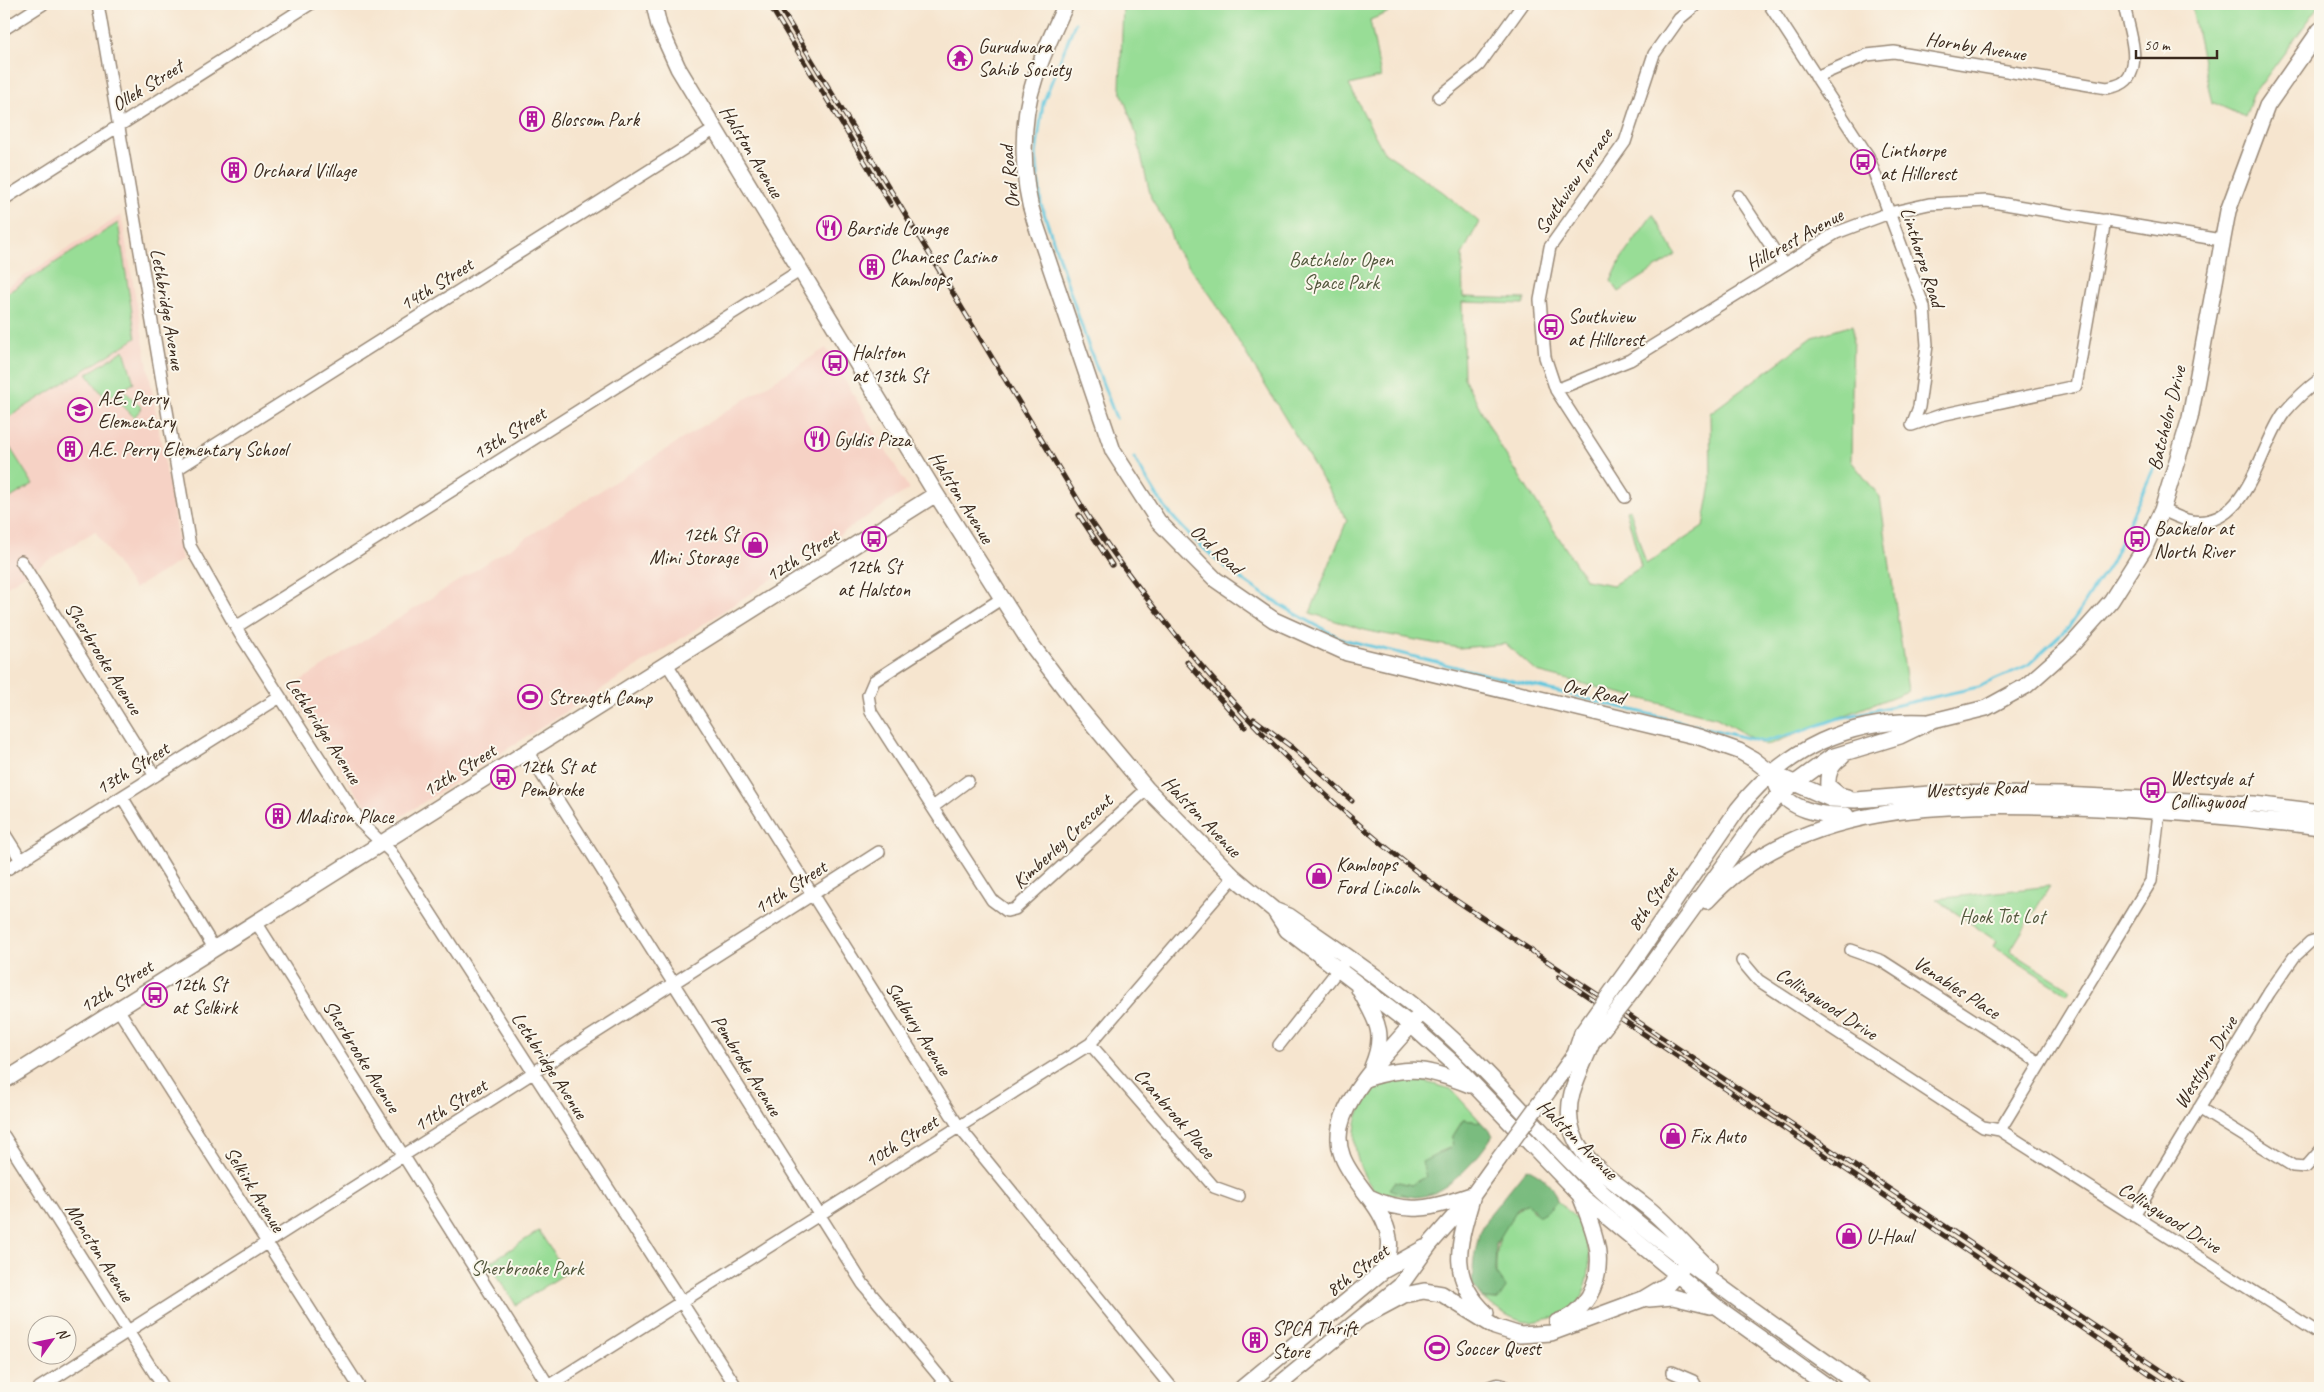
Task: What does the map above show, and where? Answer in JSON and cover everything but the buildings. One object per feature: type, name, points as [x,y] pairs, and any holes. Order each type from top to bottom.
[{"type":"main road","name":"Halston Avenue","points":[[654,4],[659,26],[678,68],[1001,599],[1080,709],[1147,788],[1234,877],[1274,910],[1287,930],[1411,1025],[1475,1086],[1579,1194],[1718,1308],[1830,1388]]},
{"type":"main road","name":"Ord Road","points":[[1066,4],[1034,80],[1024,138],[1029,204],[1113,451],[1158,521],[1216,580],[1274,620],[1347,653],[1699,737],[1739,751],[1753,758],[1771,773]]},
{"type":"main road","name":"Batchelor Drive","points":[[1780,794],[1831,757],[1900,736],[1929,722],[1986,708],[2026,686],[2070,647],[2112,601],[2144,549],[2162,510],[2190,418],[2221,240],[2228,211],[2268,106],[2320,30]]},
{"type":"main road","name":"12th Street","points":[[4,1081],[936,494]]},
{"type":"main road","name":"Batchelor Drive","points":[[1771,773],[1828,738],[1860,727],[1896,721],[1929,722]]},
{"type":"main road","points":[[1853,749],[1835,762],[1827,778],[1828,786],[1839,794],[1856,800]]},
{"type":"main road","name":"Westsyde Road","points":[[1771,773],[1795,782],[1817,795],[1831,799],[1856,800],[1942,793],[2160,804],[2320,827]]},
{"type":"main road","points":[[1771,773],[1780,794],[1810,812],[1827,816],[1887,812]]},
{"type":"main road","name":"8th Street","points":[[1587,1038],[1631,965],[1738,809],[1754,789],[1771,773]]},
{"type":"main road","name":"8th Street","points":[[1275,1388],[1400,1286],[1430,1244],[1473,1195],[1587,1038],[1644,976],[1754,824],[1780,794]]},
{"type":"main road","name":"Westsyde Road","points":[[1672,939],[1712,896],[1737,874],[1763,857],[1824,828],[1887,812],[1998,805],[2160,804],[2254,804],[2320,812]]},
{"type":"main road","name":"Halston Avenue","points":[[1274,910],[1289,916],[1422,1012],[1464,1050],[1549,1140],[1613,1202],[1687,1262],[1863,1388]]},
{"type":"main road","points":[[1356,983],[1381,1035],[1378,1053],[1368,1078]]},
{"type":"main road","points":[[1383,1271],[1388,1259],[1389,1238],[1380,1214],[1368,1196],[1354,1181],[1344,1160],[1339,1138],[1342,1119],[1351,1098],[1422,1012]]},
{"type":"main road","points":[[1587,1038],[1572,1094],[1569,1114],[1572,1133],[1584,1155],[1619,1187],[1656,1215],[1694,1253],[1766,1319]]},
{"type":"main road","points":[[1368,1078],[1392,1071],[1414,1069],[1434,1072],[1475,1086]]},
{"type":"main road","points":[[1473,1195],[1459,1246],[1461,1277],[1472,1300],[1489,1316],[1507,1325],[1532,1329],[1570,1318],[1585,1303],[1596,1282],[1599,1256],[1596,1235],[1579,1194]]},
{"type":"main road","points":[[1368,1196],[1397,1208],[1414,1210],[1473,1195]]},
{"type":"main road","name":"8th Street","points":[[1242,1388],[1383,1271],[1430,1244]]},
{"type":"main road","points":[[1363,1316],[1404,1295],[1424,1291],[1442,1294],[1495,1327],[1520,1334],[1551,1333],[1643,1299],[1668,1284],[1687,1262]]},
{"type":"main road","points":[[1643,1299],[1673,1297],[1718,1308]]},
{"type":"street","points":[[4,29],[43,4]]},
{"type":"street","name":"Lethbridge Avenue","points":[[98,4],[190,546],[236,627],[280,696],[362,823],[391,852],[732,1386]]},
{"type":"street","name":"Ollek Street","points":[[4,199],[310,4]]},
{"type":"street","points":[[1439,96],[1479,65],[1523,4]]},
{"type":"street","name":"Southview Terrace","points":[[1625,497],[1556,390],[1545,357],[1540,300],[1550,247],[1625,142],[1654,54],[1679,19],[1697,4]]},
{"type":"street","name":"Linthorpe Road","points":[[1769,4],[1868,156],[1924,307],[1927,344],[1919,407],[1912,425],[1941,415],[2076,386],[2105,220]]},
{"type":"street","name":"Hornby Avenue","points":[[1816,77],[1867,55],[1894,52],[2107,88],[2121,85],[2130,75],[2134,58],[2124,4]]},
{"type":"street","name":"14th Street","points":[[177,469],[715,129]]},
{"type":"street","points":[[1738,196],[1782,264]]},
{"type":"street","name":"Hillcrest Avenue","points":[[1556,390],[1630,360],[1782,264],[1836,233],[1889,213],[1929,204],[1987,201],[2221,240]]},
{"type":"street","name":"13th Street","points":[[236,627],[802,270]]},
{"type":"street","points":[[2162,510],[2188,520],[2207,521],[2226,512],[2244,495],[2284,414],[2320,379]]},
{"type":"street","name":"Sherbrooke Avenue","points":[[21,560],[155,776]]},
{"type":"street","name":"Kimberley Crescent","points":[[1001,599],[874,681],[868,695],[871,712],[992,900],[1007,911],[1022,904],[1147,788]]},
{"type":"street","name":"Sudbury Avenue","points":[[667,664],[959,1127],[1172,1388]]},
{"type":"street","name":"13th Street","points":[[4,871],[280,696]]},
{"type":"street","name":"Pembroke Avenue","points":[[527,751],[863,1284],[949,1388]]},
{"type":"street","points":[[933,807],[968,781]]},
{"type":"street","points":[[122,797],[214,948]]},
{"type":"street","points":[[2000,1130],[2151,882],[2160,804]]},
{"type":"street","points":[[4,833],[21,860]]},
{"type":"street","name":"11th Street","points":[[39,1388],[879,852]]},
{"type":"street","name":"10th Street","points":[[548,1387],[1090,1044],[1234,877]]},
{"type":"street","name":"Sherbrooke Avenue","points":[[256,922],[548,1387]]},
{"type":"street","name":"Westlynn Drive","points":[[2134,1216],[2245,1031],[2294,957],[2310,942],[2320,939]]},
{"type":"street","name":"Venables Place","points":[[1850,950],[1882,961],[2040,1063]]},
{"type":"street","points":[[1279,1045],[1348,957]]},
{"type":"street","name":"Collingwood Drive","points":[[1742,962],[1758,980],[1983,1127],[2000,1130],[2320,1334]]},
{"type":"street","name":"Selkirk Avenue","points":[[118,1009],[360,1388]]},
{"type":"street","name":"Cranbrook Place","points":[[1090,1044],[1214,1187],[1239,1196]]},
{"type":"street","points":[[2199,1108],[2293,1166],[2306,1167],[2320,1151]]},
{"type":"street","name":"Moncton Avenue","points":[[4,1136],[164,1388]]},
{"type":"street","points":[[1672,1372],[1693,1381],[1697,1388]]},
{"type":"street","points":[[1487,1388],[1495,1384],[1501,1384],[1507,1388]]},
{"type":"shaded area","name":"A.E. Perry Elementary","points":[[121,215],[182,560],[134,589],[95,531],[4,588],[4,289]]},
{"type":"shaded area","points":[[826,348],[909,489],[710,620],[391,823],[378,819],[356,793],[289,688]]},
{"type":"green space","name":"Batchelor Open Space Park","points":[[1123,4],[1409,4],[1370,20],[1381,77],[1349,85],[1383,151],[1443,192],[1479,222],[1462,255],[1463,297],[1525,299],[1524,304],[1462,302],[1464,378],[1500,446],[1586,580],[1613,585],[1641,567],[1626,510],[1630,509],[1646,564],[1703,527],[1711,485],[1710,413],[1813,337],[1853,325],[1851,461],[1880,497],[1908,691],[1765,746],[1717,718],[1537,672],[1506,644],[1459,648],[1368,631],[1310,613],[1347,520],[1211,296],[1175,248],[1168,226],[1151,198],[1136,134],[1120,88]]},
{"type":"green space","points":[[2191,4],[2320,5],[2253,95],[2245,117],[2214,103],[2212,104]]},
{"type":"green space","points":[[1653,214],[1676,255],[1619,292],[1611,281],[1621,259]]},
{"type":"green space","points":[[118,223],[136,338],[4,420],[4,295]]},
{"type":"green space","points":[[124,350],[134,383],[112,396],[102,394],[87,374]]},
{"type":"green space","points":[[125,391],[142,408],[134,417],[116,399]]},
{"type":"green space","points":[[4,438],[33,484],[4,502]]},
{"type":"green space","name":"Hook Tot Lot","points":[[2050,886],[2010,951],[2070,989],[2067,994],[1993,946],[1996,941],[1936,899]]},
{"type":"green space","points":[[1415,1079],[1451,1089],[1481,1122],[1463,1120],[1453,1136],[1452,1147],[1439,1152],[1426,1177],[1411,1185],[1395,1181],[1390,1189],[1409,1196],[1381,1193],[1370,1185],[1356,1154],[1355,1128],[1358,1115],[1363,1104],[1381,1086]]},
{"type":"green space","points":[[1463,1120],[1481,1122],[1493,1135],[1460,1175],[1438,1191],[1427,1195],[1413,1197],[1389,1189],[1395,1181],[1411,1185],[1426,1177],[1422,1162],[1452,1147],[1453,1136]]},
{"type":"green space","points":[[1527,1168],[1550,1185],[1557,1201],[1550,1209],[1538,1216],[1528,1203],[1518,1208],[1496,1244],[1495,1272],[1506,1288],[1498,1300],[1483,1299],[1472,1284],[1474,1258],[1479,1234],[1490,1214]]},
{"type":"green space","points":[[1557,1201],[1578,1221],[1586,1239],[1589,1275],[1586,1287],[1574,1306],[1565,1313],[1525,1322],[1506,1314],[1483,1299],[1498,1300],[1496,1259],[1502,1233],[1508,1221],[1516,1211],[1528,1203],[1533,1212],[1550,1209]]},
{"type":"green space","name":"Sherbrooke Park","points":[[539,1231],[566,1273],[516,1305],[489,1263]]},
{"type":"waterway","points":[[1075,23],[1043,103],[1036,154],[1041,204],[1088,345],[1116,418]]},
{"type":"waterway","points":[[1134,458],[1167,510],[1205,550],[1270,599],[1342,639],[1763,742],[1836,719],[1978,687],[2028,665],[2069,627],[2111,562],[2157,461]]},
{"type":"railway","points":[[769,4],[891,205]]},
{"type":"railway","points":[[778,4],[1089,518],[1166,623],[1249,720],[1294,765],[1390,850],[1442,891],[2188,1388]]},
{"type":"railway","points":[[1079,515],[1112,565]]},
{"type":"railway","points":[[1187,662],[1245,727]]},
{"type":"railway","points":[[1254,719],[1293,748],[1352,801]]},
{"type":"railway","points":[[1559,977],[2171,1388]]},
{"type":"place","name":"Gurudwara Sahib Society","points":[[960,58]]},
{"type":"place","name":"Blossom Park","points":[[532,119]]},
{"type":"place","name":"Linthorpe at Hillcrest","points":[[1863,162]]},
{"type":"place","name":"Orchard Village","points":[[234,170]]},
{"type":"place","name":"Barside Lounge","points":[[829,228]]},
{"type":"place","name":"Chances Casino Kamloops","points":[[872,267]]},
{"type":"place","name":"Southview at Hillcrest","points":[[1551,327]]},
{"type":"place","name":"Halston at 13th St","points":[[835,363]]},
{"type":"place","name":"A.E. Perry Elementary","points":[[80,410]]},
{"type":"place","name":"Gyldis Pizza","points":[[817,439]]},
{"type":"place","name":"A.E. Perry Elementary School","points":[[70,449]]},
{"type":"place","name":"12th St at Halston","points":[[874,539]]},
{"type":"place","name":"Bachelor at North River","points":[[2137,539]]},
{"type":"place","name":"12th St Mini Storage","points":[[755,545]]},
{"type":"place","name":"Strength Camp","points":[[530,697]]},
{"type":"place","name":"12th St at Pembroke","points":[[503,777]]},
{"type":"place","name":"Westsyde at Collingwood","points":[[2153,790]]},
{"type":"place","name":"Madison Place","points":[[278,816]]},
{"type":"place","name":"Kamloops Ford Lincoln","points":[[1319,876]]},
{"type":"place","name":"12th St at Selkirk","points":[[155,995]]},
{"type":"place","name":"Fix Auto","points":[[1673,1136]]},
{"type":"place","name":"U-Haul","points":[[1849,1236]]},
{"type":"place","name":"SPCA Thrift Store","points":[[1255,1340]]},
{"type":"place","name":"Soccer Quest","points":[[1437,1348]]}]
